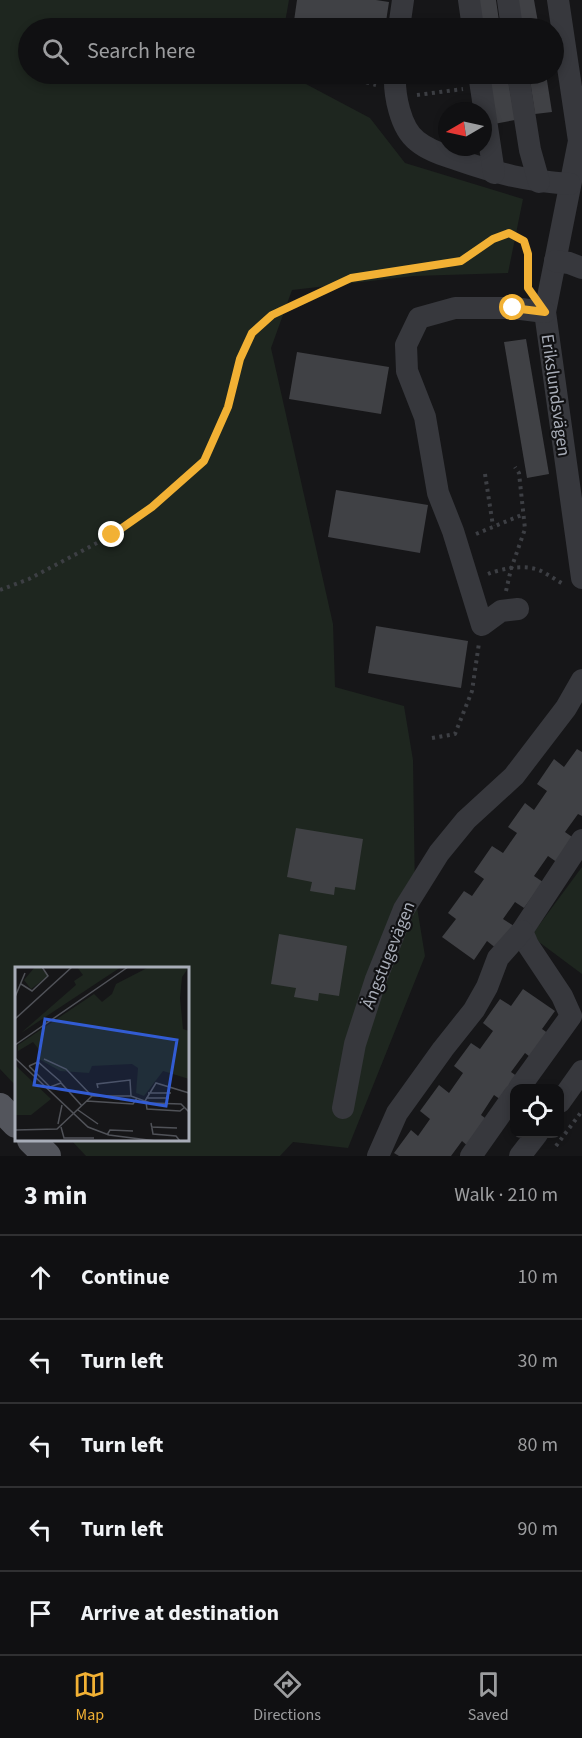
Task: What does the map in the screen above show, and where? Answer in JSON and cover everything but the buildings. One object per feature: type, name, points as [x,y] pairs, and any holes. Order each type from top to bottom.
[{"type":"main road","points":[[0,1107],[15,1123]]},
{"type":"main road","points":[[32,1141],[47,1156]]},
{"type":"street","points":[[400,18],[403,0]]},
{"type":"street","points":[[469,0],[472,18]]},
{"type":"street","points":[[508,0],[511,18]]},
{"type":"street","name":"Erikslundsvägen","points":[[558,0],[561,18]]},
{"type":"street","name":"Erikslundsvägen","points":[[564,40],[579,141],[574,182],[545,312],[574,582]]},
{"type":"street","points":[[481,84],[495,172]]},
{"type":"street","points":[[520,84],[530,150],[540,182]]},
{"type":"street","points":[[395,85],[401,118],[415,140],[435,152],[495,172],[540,182],[574,182]]},
{"type":"street","points":[[555,261],[582,268]]},
{"type":"street","points":[[510,610],[482,625],[438,493],[425,417],[407,371],[406,345],[419,318],[455,308],[513,308],[545,312]]},
{"type":"street","name":"Ängstugevägen","points":[[344,1108],[355,1044],[376,979],[404,909],[439,853],[466,820],[514,776],[566,708],[582,680]]},
{"type":"street","points":[[378,1156],[397,1113],[474,1010],[487,987],[498,958],[522,931],[582,840]]},
{"type":"street","points":[[522,931],[528,945],[562,996],[571,1016],[523,1084]]},
{"type":"street","points":[[564,1096],[582,1071]]},
{"type":"street","points":[[471,1156],[510,1101]]},
{"type":"street","points":[[520,1156],[534,1138]]},
{"type":"path","points":[[395,85],[410,96],[462,84]]},
{"type":"path","points":[[0,590],[29,579],[112,535],[152,507],[204,461],[228,407],[240,359],[252,333],[272,315],[351,278],[461,261],[493,239],[509,233],[524,241],[528,254],[528,288],[545,312]]},
{"type":"path","points":[[510,610],[511,569],[525,529],[519,473],[515,467]]},
{"type":"path","points":[[485,474],[493,526]]},
{"type":"path","points":[[456,542],[524,514]]},
{"type":"path","points":[[468,583],[507,568],[540,570],[574,582]]},
{"type":"path","points":[[432,738],[455,734],[472,691],[482,625]]},
{"type":"path","points":[[555,1147],[582,1112]]},
{"type":"shaded area","points":[[0,0],[289,0],[286,18],[18,18],[18,84],[306,84],[370,118],[405,163],[523,199],[508,273],[414,276],[292,290],[271,348],[333,624],[335,687],[404,706],[413,760],[415,895],[425,956],[348,1148],[293,1142],[280,1156],[86,1156],[72,1141],[189,1141],[189,967],[15,967],[15,1085],[0,1069]]},
{"type":"shaded area","points":[[582,867],[582,974],[531,936]]},
{"type":"route","points":[[112,535],[152,507],[204,461],[228,407],[240,359],[252,333],[272,315],[351,278],[461,261],[493,239],[509,233],[524,241],[528,254],[528,288],[545,312],[513,308]]}]
